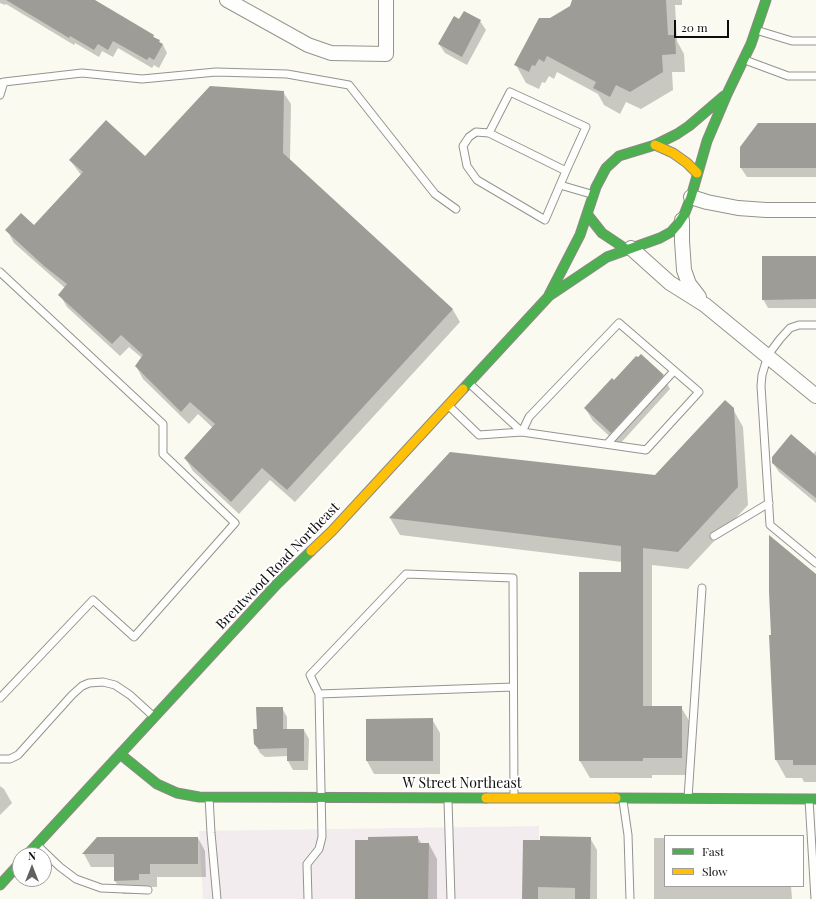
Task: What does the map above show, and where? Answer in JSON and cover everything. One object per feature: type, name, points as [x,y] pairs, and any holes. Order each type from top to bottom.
[{"type":"main road","points":[[726,94],[689,126],[677,134],[655,145],[632,151],[614,159],[602,173],[587,214],[602,233],[628,249],[660,238],[671,232],[682,220],[691,197],[707,141],[726,94],[744,60],[757,30],[766,0]]},
{"type":"main road","points":[[655,145],[680,157],[697,173]]},
{"type":"main road","name":"Brentwood Road Northeast","points":[[549,296],[580,235],[587,214]]},
{"type":"main road","name":"Brentwood Road Northeast","points":[[37,845],[277,584],[332,531],[549,296],[598,262],[613,254],[628,249]]},
{"type":"main road","name":"W Street Northeast","points":[[120,754],[157,784],[167,790],[187,795],[209,797],[813,799]]},
{"type":"main road","points":[[0,884],[12,871]]},
{"type":"street","points":[[227,0],[308,45],[331,53],[386,54],[386,0]]},
{"type":"street","points":[[691,197],[707,202],[738,208],[766,210],[816,210]]},
{"type":"street","points":[[682,220],[682,256],[686,275],[692,288],[706,305]]},
{"type":"street","points":[[628,249],[670,283],[706,305],[816,396]]},
{"type":"lane","points":[[757,30],[792,41],[816,41]]},
{"type":"lane","points":[[744,60],[788,76],[816,76]]},
{"type":"lane","points":[[0,95],[2,83],[82,73],[142,79],[216,72],[287,74],[349,85],[435,194],[456,209]]},
{"type":"lane","points":[[489,133],[510,92],[586,127],[545,220],[477,180],[466,166],[463,146],[469,137],[476,132],[489,133],[566,171]]},
{"type":"lane","points":[[560,185],[593,195]]},
{"type":"lane","points":[[0,272],[163,424],[163,454],[235,524],[134,637],[93,600],[0,698]]},
{"type":"lane","points":[[448,406],[480,435],[522,432],[646,450],[699,392],[619,323],[529,417],[522,432]]},
{"type":"lane","points":[[816,325],[799,325],[790,328],[768,355],[760,386],[770,525],[816,563]]},
{"type":"lane","points":[[607,444],[674,371]]},
{"type":"lane","points":[[469,382],[522,432]]},
{"type":"lane","points":[[714,536],[769,503]]},
{"type":"lane","points":[[308,899],[307,864],[319,849],[322,837],[319,694],[310,675],[406,574],[513,578],[514,798]]},
{"type":"lane","points":[[688,798],[702,588]]},
{"type":"lane","points":[[0,759],[10,759],[18,754],[72,695],[82,686],[89,683],[103,682],[119,687],[154,717]]},
{"type":"lane","points":[[319,694],[513,686]]},
{"type":"lane","points":[[209,797],[217,899]]},
{"type":"lane","points":[[448,798],[451,899]]},
{"type":"lane","points":[[623,798],[628,835],[630,899]]},
{"type":"lane","points":[[813,799],[815,899]]},
{"type":"lane","points":[[37,845],[60,867],[76,879],[101,888],[148,890]]},
{"type":"shaded area","points":[[539,826],[538,899],[203,899],[199,831]]},
{"type":"building","points":[[6,0],[95,0],[154,35],[153,37],[160,40],[159,42],[163,44],[154,60],[149,57],[147,60],[113,41],[108,50],[98,44],[94,50],[70,36],[69,38]]},
{"type":"building","points":[[572,0],[666,0],[668,35],[675,35],[676,54],[662,55],[663,72],[630,92],[616,85],[610,97],[593,88],[596,82],[547,56],[544,62],[539,59],[535,66],[532,65],[529,72],[514,65],[539,18],[550,18],[570,6]]},
{"type":"building","points":[[464,11],[481,20],[462,57],[438,44],[454,16],[459,19]]},
{"type":"building","points":[[210,86],[284,91],[283,153],[453,309],[287,490],[262,468],[231,502],[184,458],[215,424],[190,402],[181,412],[135,366],[143,355],[121,335],[112,344],[58,295],[67,284],[44,266],[5,230],[21,213],[34,225],[83,172],[69,160],[106,120],[145,156]]},
{"type":"building","points":[[758,123],[816,123],[816,168],[740,168],[740,147]]},
{"type":"building","points":[[762,256],[816,256],[816,299],[762,300]]},
{"type":"building","points":[[641,354],[664,375],[611,433],[584,408],[612,378],[614,380],[636,356],[638,357]]},
{"type":"building","points":[[725,400],[734,408],[738,487],[678,552],[643,548],[643,706],[682,706],[682,758],[643,758],[643,761],[579,761],[579,572],[621,572],[621,546],[389,518],[450,452],[655,475]]},
{"type":"building","points":[[791,434],[816,456],[816,498],[772,463],[772,457]]},
{"type":"building","points":[[769,535],[816,574],[816,765],[793,765],[793,760],[775,760],[769,635],[771,635]]},
{"type":"building","points":[[256,707],[283,707],[283,729],[304,729],[304,761],[287,761],[287,748],[259,749],[254,744],[253,729],[257,729]]},
{"type":"building","points":[[433,718],[433,761],[366,761],[366,719]]},
{"type":"building","points":[[418,836],[418,843],[429,843],[428,899],[355,899],[355,840],[368,840],[368,837]]},
{"type":"building","points":[[540,836],[591,837],[590,899],[575,899],[575,888],[538,887],[538,899],[522,899],[523,840],[540,840]]},
{"type":"building","points":[[97,837],[198,837],[198,864],[150,864],[150,874],[139,874],[139,880],[114,881],[114,854],[82,854]]},
{"type":"traffic: fast","points":[[463,389],[549,296],[607,257],[660,238],[671,232],[678,224],[684,215],[691,197],[707,141],[727,94],[751,44],[766,0]]},
{"type":"traffic: fast","points":[[549,295],[580,235],[596,187],[606,168],[619,156],[655,145],[677,134],[689,126],[724,96]]},
{"type":"traffic: fast","points":[[587,214],[602,233],[626,249]]},
{"type":"traffic: fast","points":[[34,847],[277,584],[311,551]]},
{"type":"traffic: fast","points":[[120,754],[157,784],[177,793],[199,797],[486,798]]},
{"type":"traffic: fast","points":[[616,798],[816,799]]},
{"type":"traffic: fast","points":[[0,885],[12,872]]},
{"type":"traffic: slow","points":[[655,145],[673,153],[687,163],[697,173]]},
{"type":"traffic: slow","points":[[311,551],[332,531],[463,389]]},
{"type":"traffic: slow","points":[[486,798],[616,798]]}]
